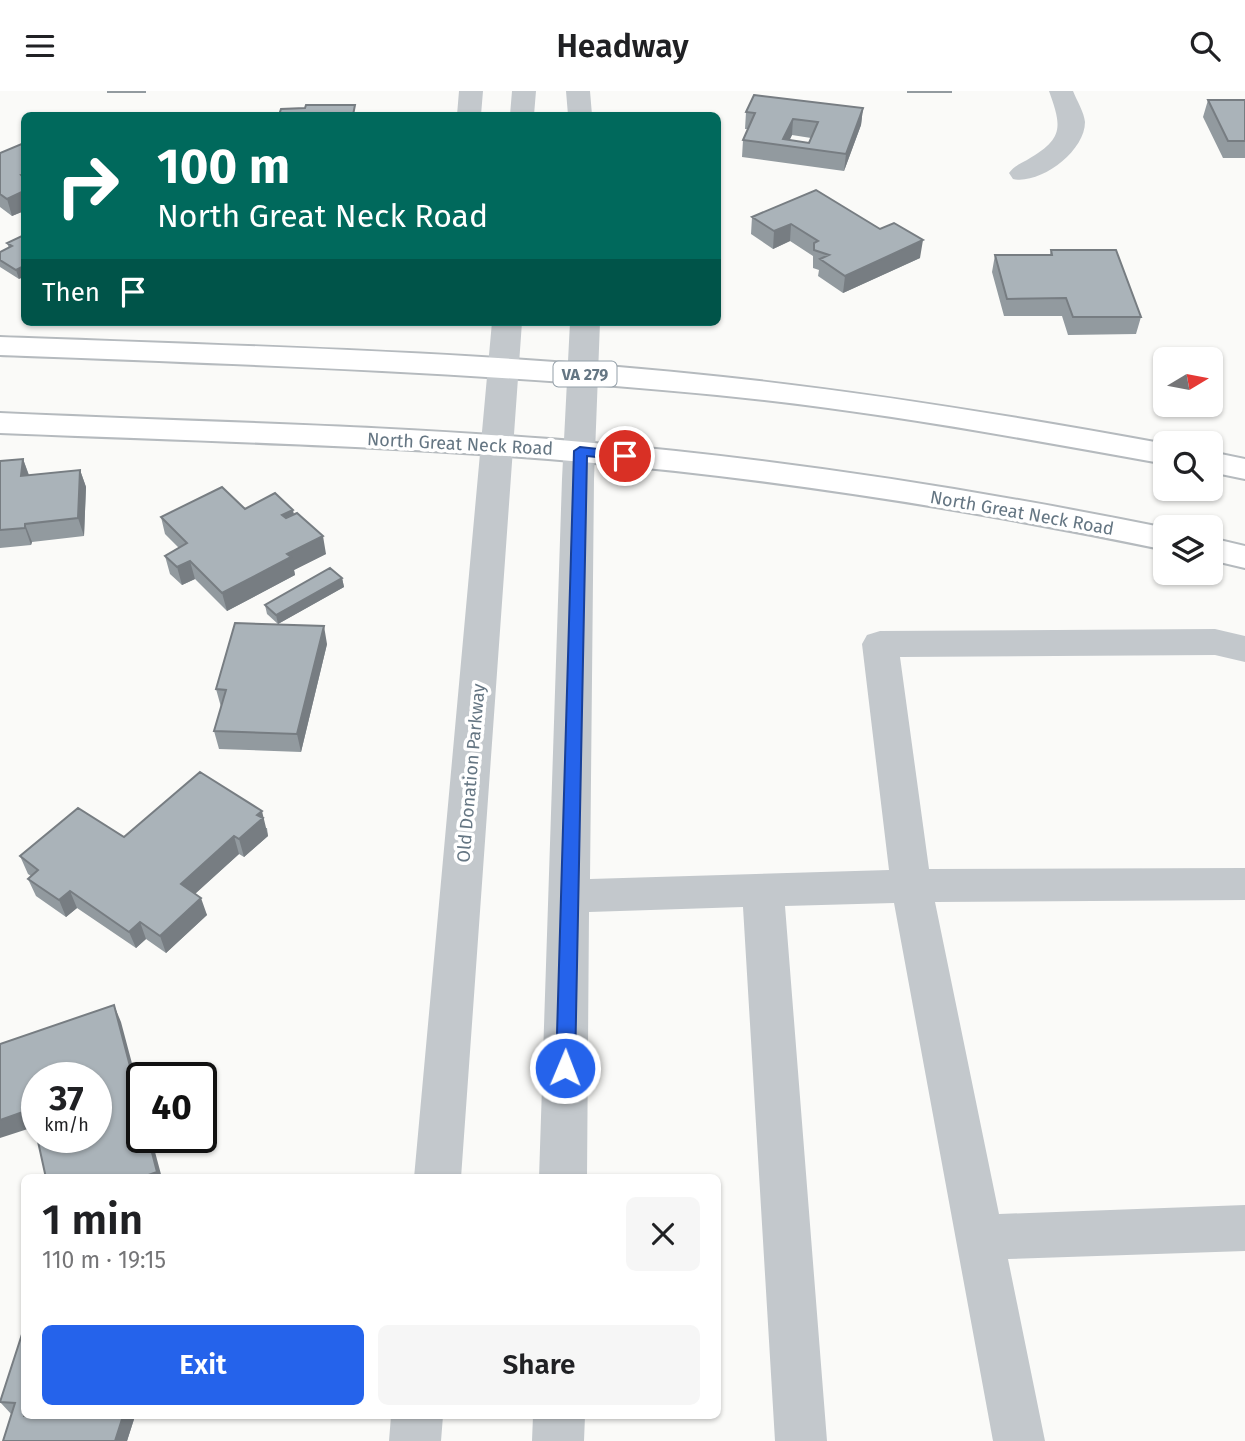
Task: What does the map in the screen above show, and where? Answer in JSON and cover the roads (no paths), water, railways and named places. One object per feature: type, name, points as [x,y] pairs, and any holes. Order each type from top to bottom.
[{"type":"main road","name":"VA 279","points":[[0,346],[504,368],[584,374],[821,397],[973,419],[1153,452]]},
{"type":"main road","name":"North Great Neck Road","points":[[0,423],[580,451],[875,487],[1153,536]]},
{"type":"main road","points":[[1223,465],[1245,470]]},
{"type":"main road","points":[[1223,552],[1245,557]]},
{"type":"street","points":[[468,112],[471,91]]},
{"type":"street","points":[[522,112],[524,91]]},
{"type":"street","points":[[578,91],[580,112]]},
{"type":"street","points":[[1022,173],[1058,151],[1068,138],[1072,124],[1061,91]]},
{"type":"street","name":"Old Donation Parkway","points":[[437,1174],[507,326]]},
{"type":"street","points":[[563,1174],[585,326]]},
{"type":"street","points":[[1019,1441],[911,886],[880,645],[1215,642],[1245,649]]},
{"type":"street","points":[[569,896],[911,886],[1245,884]]},
{"type":"street","points":[[763,890],[801,1441]]},
{"type":"street","points":[[979,1237],[1245,1228]]},
{"type":"street","points":[[415,1441],[417,1419]]},
{"type":"street","points":[[558,1441],[559,1419]]}]
